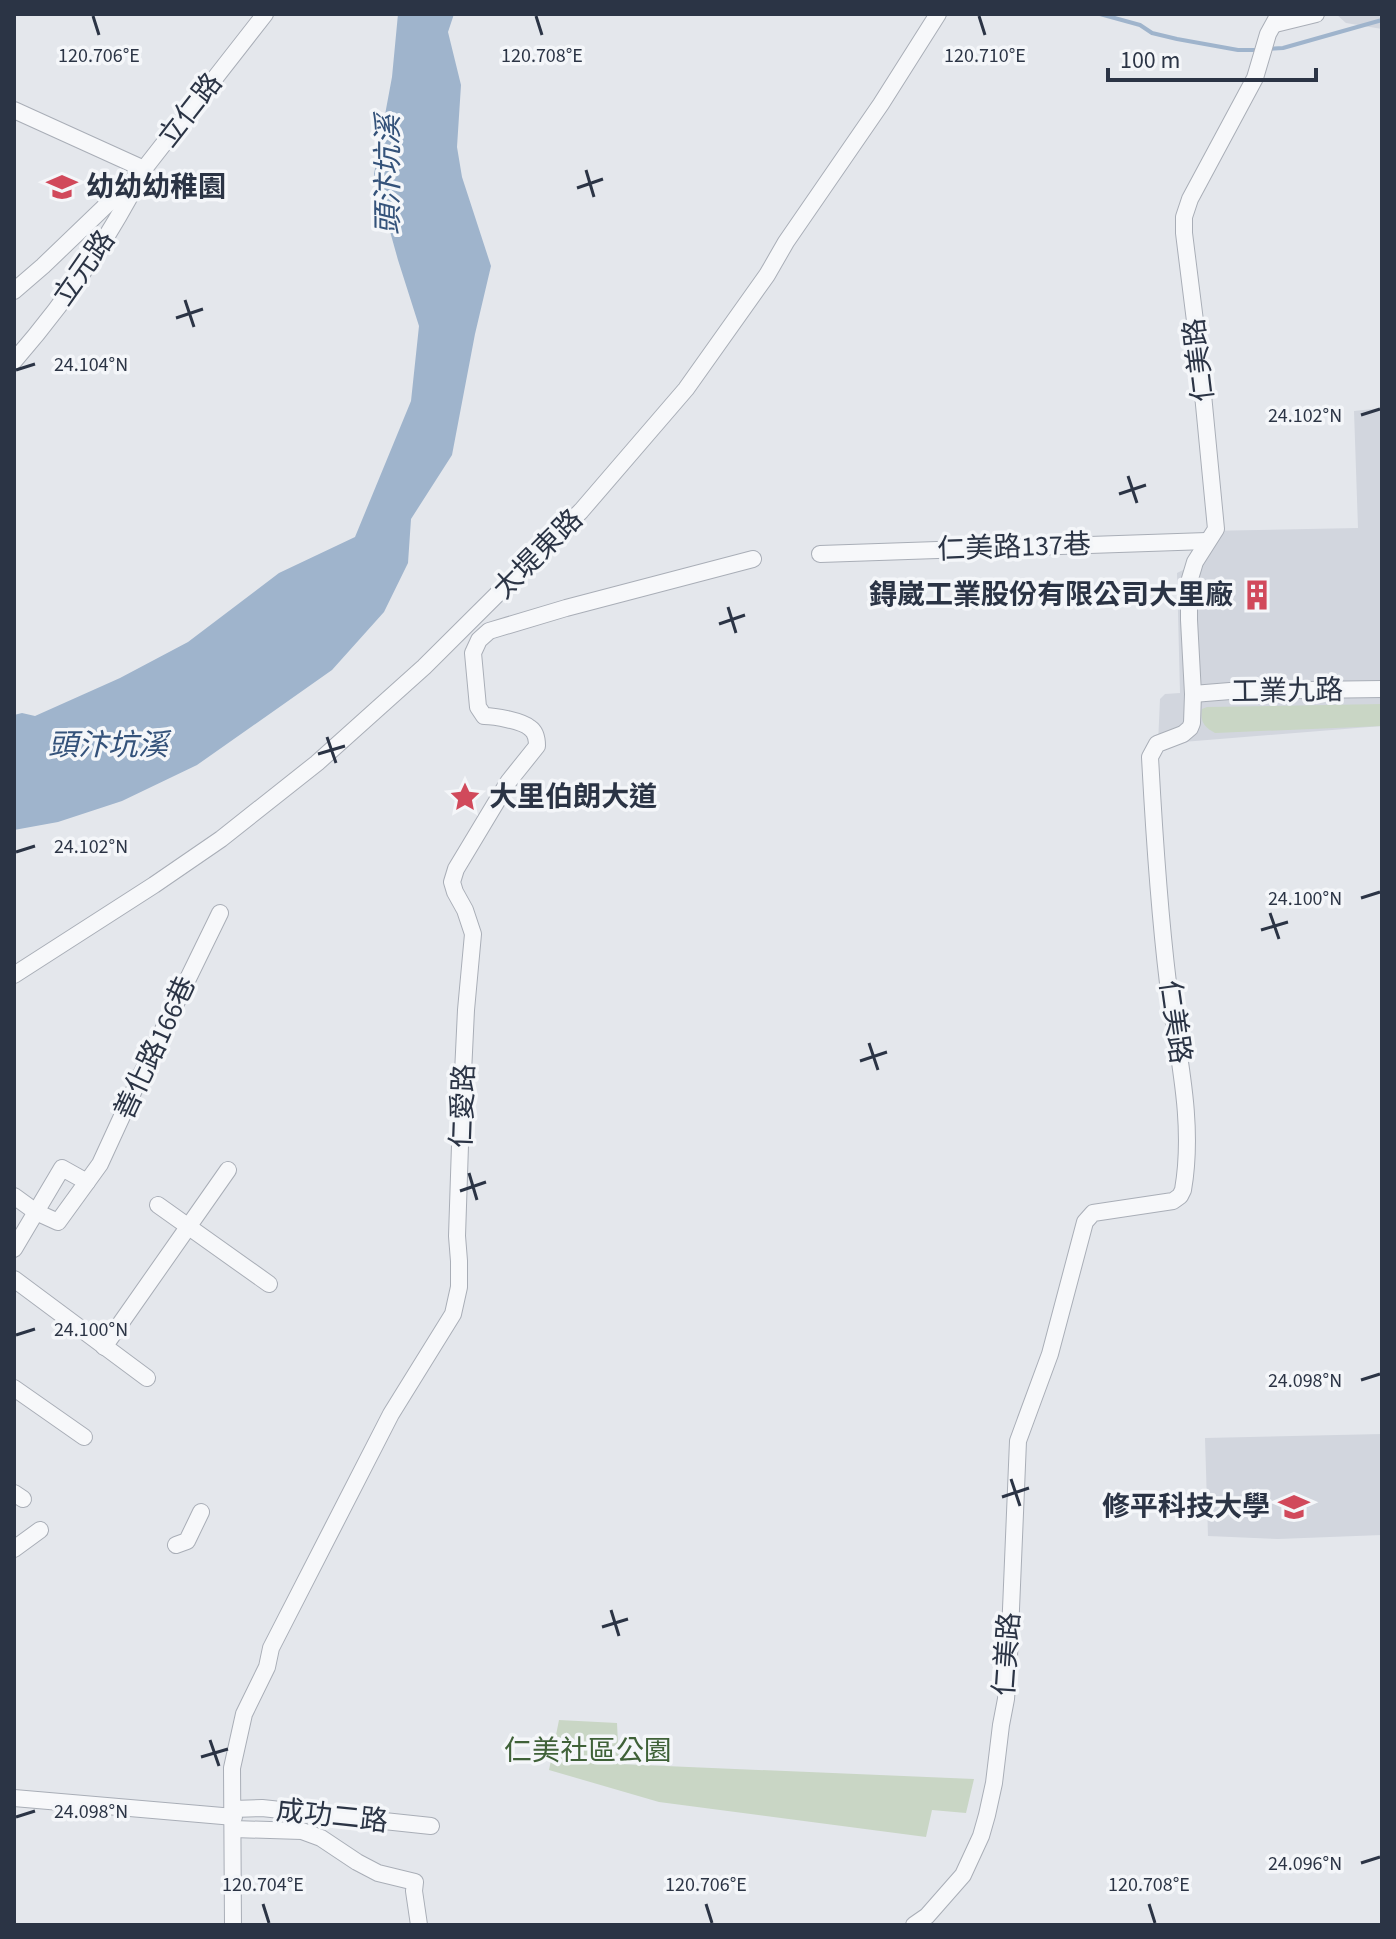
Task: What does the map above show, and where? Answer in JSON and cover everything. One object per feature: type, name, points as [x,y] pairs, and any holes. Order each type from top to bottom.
[{"type":"street","name":"立仁路","points":[[14,110],[144,169],[265,14]]},
{"type":"street","name":"太堤東路","points":[[14,975],[221,839],[317,763],[424,667],[581,511],[686,389],[767,275],[938,14]]},
{"type":"street","points":[[1274,24],[1316,14]]},
{"type":"street","name":"仁美路","points":[[914,1925],[927,1916],[963,1875],[987,1815],[1008,1671],[1018,1441],[1050,1354],[1085,1222],[1093,1213],[1173,1201],[1183,1190],[1186,1140],[1183,1077],[1168,982],[1150,757],[1157,744],[1190,728],[1193,694],[1189,582],[1192,569],[1216,529],[1184,217],[1190,199],[1255,78],[1274,24]]},
{"type":"street","points":[[14,291],[144,169]]},
{"type":"street","name":"立元路","points":[[14,361],[88,264],[117,220],[144,169]]},
{"type":"street","name":"仁美路137巷","points":[[820,554],[1207,541]]},
{"type":"street","name":"仁愛路","points":[[233,1925],[232,1768],[244,1714],[267,1667],[271,1648],[391,1414],[453,1314],[459,1287],[457,1236],[461,1115],[473,934],[452,882],[456,869],[509,781],[537,746],[530,727],[484,716],[478,707],[473,653],[479,640],[493,630],[753,559]]},
{"type":"street","name":"工業九路","points":[[1193,694],[1382,689]]},
{"type":"street","name":"善化路166巷","points":[[36,1212],[58,1222],[100,1164],[220,913]]},
{"type":"street","points":[[14,1249],[62,1168],[87,1182]]},
{"type":"street","points":[[104,1347],[228,1170]]},
{"type":"street","points":[[14,1196],[36,1212]]},
{"type":"street","points":[[158,1205],[269,1284]]},
{"type":"street","points":[[14,1279],[147,1378]]},
{"type":"street","points":[[14,1388],[84,1437]]},
{"type":"street","points":[[176,1545],[187,1541],[201,1512]]},
{"type":"street","points":[[14,1549],[40,1530]]},
{"type":"street","name":"成功二路","points":[[14,1798],[234,1818],[302,1831],[321,1838],[378,1873],[415,1882],[419,1925]]},
{"type":"street","name":"成功二路","points":[[234,1818],[262,1808],[431,1826]]},
{"type":"shaded area","points":[[1336,14],[1382,14],[1382,29],[1346,23]]},
{"type":"shaded area","points":[[1382,408],[1382,726],[1158,744],[1160,699],[1165,694],[1180,693],[1177,573],[1185,569],[1204,531],[1358,528],[1354,411]]},
{"type":"shaded area","name":"修平科技大學","points":[[1382,1434],[1382,1535],[1278,1539],[1208,1536],[1205,1438]]},
{"type":"green space","points":[[1382,704],[1382,726],[1215,733],[1202,721],[1202,709],[1207,707]]},
{"type":"green space","name":"仁美社區公園","points":[[559,1720],[617,1723],[619,1764],[974,1779],[966,1813],[932,1810],[926,1837],[659,1802],[549,1770]]},
{"type":"water","name":"頭汴坑溪","points":[[398,14],[454,14],[448,32],[461,85],[457,147],[462,177],[491,266],[452,455],[411,519],[408,563],[384,612],[332,670],[197,765],[122,801],[58,822],[14,830],[14,715],[35,716],[120,678],[188,642],[279,573],[355,537],[411,401],[419,326],[374,174],[392,77]]},
{"type":"waterway","points":[[1100,14],[1177,39],[1238,50],[1260,50]]},
{"type":"waterway","points":[[1268,49],[1283,48],[1382,20]]},
{"type":"place","name":"幼幼幼稚園","points":[[62,187]]},
{"type":"place","name":"鍀崴工業股份有限公司大里廠","points":[[1257,595]]},
{"type":"place","name":"大里伯朗大道","points":[[465,797]]},
{"type":"place","name":"修平科技大學","points":[[1294,1507]]}]
